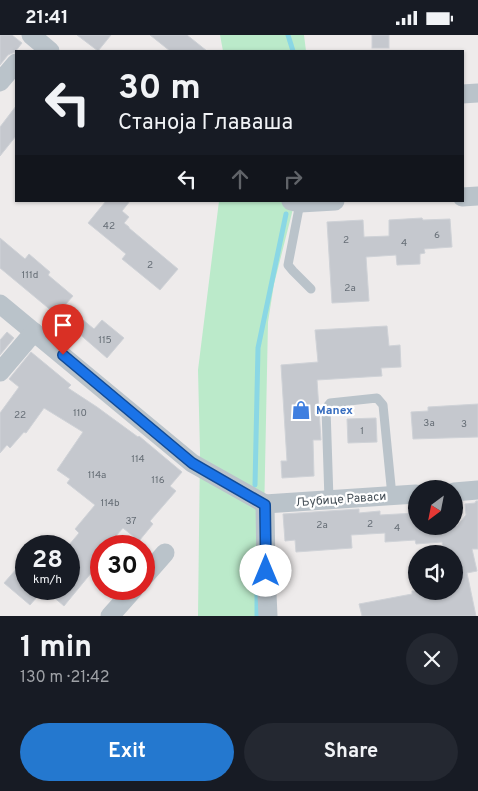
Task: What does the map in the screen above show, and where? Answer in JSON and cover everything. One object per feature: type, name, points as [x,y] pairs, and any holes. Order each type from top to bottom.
[{"type":"street","points":[[31,42],[48,50]]},
{"type":"street","points":[[0,83],[15,64]]},
{"type":"street","points":[[464,93],[478,93]]},
{"type":"street","points":[[464,197],[478,196]]},
{"type":"street","points":[[0,304],[192,463],[265,505],[268,616]]},
{"type":"street","points":[[0,372],[34,332]]},
{"type":"street","points":[[463,491],[478,490]]},
{"type":"street","name":"Љубице Раваси","points":[[265,505],[408,495]]},
{"type":"street","points":[[155,564],[164,553]]},
{"type":"street","points":[[110,616],[124,600]]},
{"type":"lane","points":[[295,202],[288,265],[311,289]]},
{"type":"lane","points":[[329,500],[326,408],[330,403],[376,398],[383,405],[392,496]]},
{"type":"green space","points":[[220,35],[304,35],[306,50],[223,50]]},
{"type":"green space","points":[[219,202],[295,202],[274,284],[268,322],[262,616],[198,616],[200,452],[198,370]]},
{"type":"building","points":[[0,35],[12,35],[22,43],[0,65]]},
{"type":"building","points":[[77,35],[111,35],[99,50]]},
{"type":"building","points":[[150,35],[187,35],[206,50],[169,50]]},
{"type":"building","points":[[372,35],[389,35],[389,48],[372,48]]},
{"type":"building","points":[[15,107],[15,137],[0,156],[0,127]]},
{"type":"building","points":[[105,202],[129,202],[122,211],[129,217],[124,223],[178,269],[160,290],[122,259],[126,254],[88,223]]},
{"type":"building","points":[[422,218],[423,220],[450,219],[452,247],[424,249],[425,253],[420,254],[420,264],[397,265],[396,255],[366,257],[369,301],[332,303],[327,222],[363,220],[364,237],[389,236],[389,220]]},
{"type":"building","points":[[0,238],[25,259],[29,254],[50,272],[48,275],[73,296],[65,305],[94,329],[102,320],[124,338],[107,358],[76,331],[68,342],[50,327],[59,317],[0,268]]},
{"type":"building","name":"Manex","points":[[387,326],[389,346],[400,345],[401,367],[381,368],[382,376],[317,380],[321,440],[313,440],[314,476],[282,478],[281,461],[287,461],[281,365],[318,362],[315,330]]},
{"type":"building","points":[[7,332],[14,338],[0,355],[0,340]]},
{"type":"building","points":[[31,352],[71,385],[68,388],[139,436],[182,472],[170,486],[176,491],[150,521],[153,524],[144,535],[132,535],[123,528],[117,535],[90,535],[90,574],[80,587],[80,535],[77,535],[79,533],[75,529],[95,505],[67,483],[70,479],[57,470],[83,432],[44,408],[26,433],[24,432],[10,448],[7,445],[0,453],[0,413],[19,387],[9,379]]},
{"type":"building","points":[[478,404],[478,437],[413,439],[411,412],[428,411],[428,407]]},
{"type":"building","points":[[376,418],[377,442],[348,443],[347,419]]},
{"type":"building","points":[[478,501],[478,549],[472,549],[477,571],[467,573],[476,616],[362,616],[359,604],[408,595],[408,600],[463,600],[463,545],[442,545],[442,542],[416,544],[415,540],[385,542],[385,533],[351,535],[352,548],[296,552],[295,540],[285,541],[283,514],[359,509],[359,513],[380,511],[380,515],[408,513],[408,535],[463,535],[463,519],[466,515],[465,504]]},
{"type":"building","points":[[15,570],[15,592],[4,583]]},
{"type":"building","points":[[24,600],[34,600],[30,605]]},
{"type":"building","points":[[57,600],[69,600],[64,606]]},
{"type":"waterway","points":[[288,35],[293,50]]},
{"type":"waterway","points":[[255,485],[258,348],[286,214]]},
{"type":"waterway","points":[[257,579],[257,616]]},
{"type":"place","name":"Manex","points":[[301,410]]},
{"type":"route","points":[[63,355],[192,463],[265,505],[266,571]]}]
